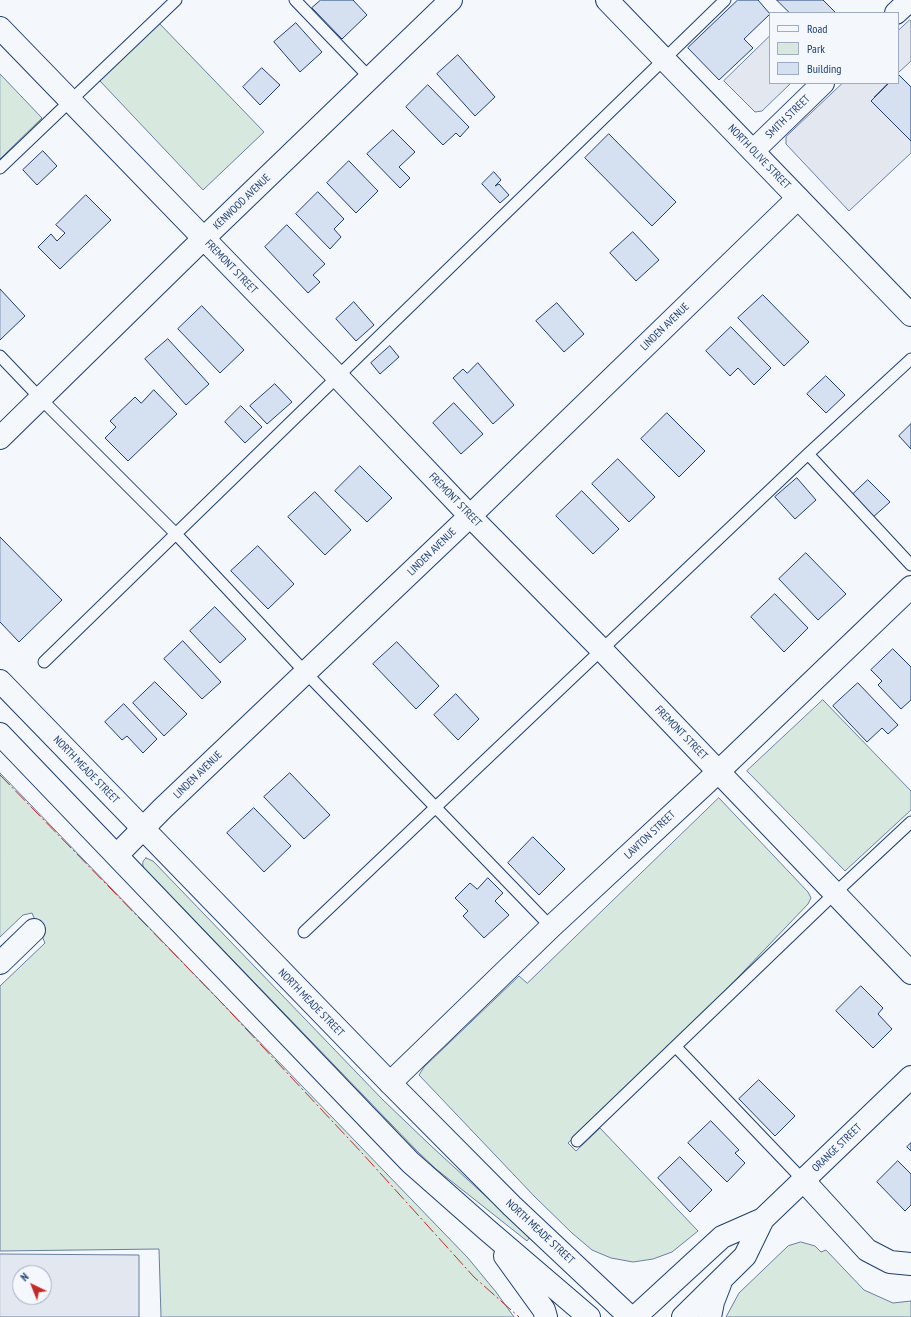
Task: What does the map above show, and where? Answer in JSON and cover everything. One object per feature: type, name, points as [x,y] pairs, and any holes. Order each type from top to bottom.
[{"type":"street","name":"KENWOOD AVENUE","points":[[0,438],[203,239],[452,0]]},
{"type":"street","name":"NORTH OLIVE STREET","points":[[607,0],[911,315]]},
{"type":"street","points":[[897,12],[910,0]]},
{"type":"street","name":"FREMONT STREET","points":[[0,28],[338,377],[470,516],[602,650],[911,973]]},
{"type":"street","name":"SMITH STREET","points":[[753,151],[822,84]]},
{"type":"street","name":"LINDEN AVENUE","points":[[117,854],[305,672],[470,516],[798,198]]},
{"type":"street","name":"LAWTON STREET","points":[[390,1083],[551,927],[718,772],[911,587]]},
{"type":"street","name":"NORTH MEADE STREET","points":[[0,681],[390,1083],[512,1206],[630,1317]]},
{"type":"street","points":[[0,734],[117,854],[410,1162],[590,1317]]},
{"type":"street","points":[[0,963],[34,930]]},
{"type":"street","name":"ORANGE STREET","points":[[634,1317],[722,1238],[762,1219],[911,1077]]},
{"type":"street","points":[[803,1180],[867,1250],[890,1262],[911,1264]]},
{"type":"street","name":"ORANGE STREET","points":[[683,1317],[745,1256],[762,1219]]},
{"type":"street","points":[[486,1229],[544,1310],[546,1317]]},
{"type":"street","name":"ORANGE STREET","points":[[710,1317],[713,1302],[723,1279]]},
{"type":"lane","points":[[0,168],[176,0]]},
{"type":"lane","points":[[295,0],[370,78]]},
{"type":"lane","points":[[44,662],[725,0]]},
{"type":"lane","points":[[0,356],[40,399],[176,534],[305,672],[436,806],[551,927]]},
{"type":"lane","points":[[304,932],[808,454],[911,359]]},
{"type":"lane","points":[[808,454],[911,564]]},
{"type":"lane","points":[[577,1141],[911,822]]},
{"type":"lane","points":[[676,1047],[803,1180]]},
{"type":"green space","points":[[159,23],[264,132],[203,190],[100,81]]},
{"type":"green space","points":[[0,74],[42,118],[0,159]]},
{"type":"green space","points":[[823,700],[911,791],[911,810],[845,871],[747,771]]},
{"type":"green space","points":[[0,773],[468,1258],[514,1317],[161,1317],[159,1249],[0,1251],[0,986],[45,943],[32,913],[23,915],[0,937]]},
{"type":"green space","points":[[719,798],[808,892],[811,898],[808,904],[724,992],[568,1143],[576,1151],[600,1128],[698,1231],[672,1252],[653,1259],[633,1262],[611,1258],[592,1250],[572,1233],[535,1197],[419,1075],[424,1067],[519,976],[527,983]]},
{"type":"green space","points":[[146,858],[153,861],[383,1100],[530,1237],[527,1241],[436,1169],[418,1152],[144,868],[143,863]]},
{"type":"green space","points":[[801,1242],[815,1246],[821,1252],[826,1250],[864,1290],[893,1303],[911,1301],[911,1317],[726,1317],[739,1293],[788,1246]]},
{"type":"shaded area","points":[[910,20],[911,21],[911,61],[899,72],[899,30]]},
{"type":"shaded area","points":[[769,37],[769,84],[790,84],[762,111],[755,112],[724,81]]},
{"type":"shaded area","points":[[842,84],[887,84],[874,97],[911,137],[911,153],[849,211],[786,144],[786,137]]},
{"type":"shaded area","points":[[0,1254],[139,1255],[139,1317],[0,1317]]},
{"type":"building","points":[[321,0],[353,0],[367,15],[342,39],[312,8]]},
{"type":"building","points":[[738,0],[758,0],[769,13],[769,15],[744,39],[753,48],[719,80],[688,48]]},
{"type":"building","points":[[777,0],[823,0],[835,12],[789,12]]},
{"type":"building","points":[[296,23],[322,52],[300,72],[274,42]]},
{"type":"building","points":[[458,55],[495,97],[475,116],[437,74]]},
{"type":"building","points":[[262,68],[280,85],[260,105],[243,87]]},
{"type":"building","points":[[899,75],[911,87],[911,141],[871,101],[888,84],[899,84]]},
{"type":"building","points":[[428,85],[469,127],[460,137],[456,133],[443,145],[406,107]]},
{"type":"building","points":[[393,130],[415,152],[399,167],[410,178],[400,188],[367,154]]},
{"type":"building","points":[[609,134],[676,202],[652,226],[585,158]]},
{"type":"building","points":[[43,151],[57,166],[37,185],[23,170]]},
{"type":"building","points":[[349,161],[378,191],[356,213],[327,183]]},
{"type":"building","points":[[494,172],[501,180],[495,186],[499,184],[509,195],[500,203],[482,184]]},
{"type":"building","points":[[318,192],[344,219],[334,229],[341,237],[330,249],[296,214]]},
{"type":"building","points":[[86,195],[111,220],[60,269],[38,247],[51,234],[57,241],[65,233],[56,225]]},
{"type":"building","points":[[287,225],[325,264],[313,275],[320,282],[308,293],[265,247]]},
{"type":"building","points":[[633,232],[659,260],[636,281],[610,253]]},
{"type":"building","points":[[0,289],[25,316],[0,340]]},
{"type":"building","points":[[763,295],[809,342],[784,366],[738,318]]},
{"type":"building","points":[[354,302],[374,325],[356,341],[336,319]]},
{"type":"building","points":[[557,303],[584,334],[564,352],[536,321]]},
{"type":"building","points":[[202,306],[244,350],[220,373],[178,329]]},
{"type":"building","points":[[731,327],[771,368],[754,385],[738,368],[730,376],[706,351]]},
{"type":"building","points":[[168,339],[209,384],[186,405],[145,359]]},
{"type":"building","points":[[390,346],[399,357],[380,374],[371,363]]},
{"type":"building","points":[[478,363],[514,405],[493,424],[453,378],[463,369],[467,373]]},
{"type":"building","points":[[826,376],[845,395],[826,413],[807,394]]},
{"type":"building","points":[[275,384],[292,402],[267,424],[250,406]]},
{"type":"building","points":[[154,390],[177,414],[128,461],[105,438],[116,427],[110,421],[135,397],[141,403]]},
{"type":"building","points":[[454,403],[483,434],[461,454],[433,423]]},
{"type":"building","points":[[241,406],[262,427],[245,443],[225,422]]},
{"type":"building","points":[[667,413],[705,451],[679,477],[641,439]]},
{"type":"building","points":[[911,424],[911,449],[899,436]]},
{"type":"building","points":[[618,459],[655,497],[629,522],[592,484]]},
{"type":"building","points":[[360,466],[392,498],[367,522],[335,491]]},
{"type":"building","points":[[797,478],[816,500],[795,519],[775,497]]},
{"type":"building","points":[[868,480],[890,502],[872,518],[851,496]]},
{"type":"building","points":[[582,491],[619,529],[593,554],[556,516]]},
{"type":"building","points":[[315,492],[351,530],[325,555],[288,517]]},
{"type":"building","points":[[0,537],[62,600],[19,642],[0,622]]},
{"type":"building","points":[[258,546],[294,584],[268,609],[231,571]]},
{"type":"building","points":[[806,553],[846,594],[818,620],[779,579]]},
{"type":"building","points":[[775,594],[808,628],[784,652],[751,617]]},
{"type":"building","points":[[215,607],[246,639],[220,663],[190,631]]},
{"type":"building","points":[[183,641],[221,682],[202,699],[164,659]]},
{"type":"building","points":[[397,642],[439,686],[416,709],[373,664]]},
{"type":"building","points":[[893,649],[911,667],[911,700],[901,709],[878,685],[882,681],[871,670]]},
{"type":"building","points":[[155,682],[187,714],[164,736],[133,703]]},
{"type":"building","points":[[858,683],[898,725],[888,734],[882,728],[867,742],[833,706]]},
{"type":"building","points":[[456,694],[479,719],[458,740],[434,715]]},
{"type":"building","points":[[124,704],[157,739],[143,753],[127,736],[122,740],[105,722]]},
{"type":"building","points":[[290,773],[330,815],[304,839],[264,797]]},
{"type":"building","points":[[254,808],[291,846],[264,872],[227,833]]},
{"type":"building","points":[[533,837],[565,869],[539,895],[508,863]]},
{"type":"building","points":[[488,878],[503,893],[495,901],[509,915],[484,938],[463,916],[468,911],[455,898],[470,883],[477,889]]},
{"type":"building","points":[[861,986],[883,1008],[878,1014],[892,1029],[873,1048],[836,1011]]},
{"type":"building","points":[[759,1080],[795,1116],[775,1136],[739,1099]]},
{"type":"building","points":[[711,1121],[739,1150],[735,1153],[745,1163],[727,1182],[688,1143]]},
{"type":"building","points":[[911,1143],[911,1151],[907,1147]]},
{"type":"building","points":[[680,1157],[712,1190],[690,1212],[658,1178]]},
{"type":"building","points":[[898,1161],[911,1174],[911,1205],[905,1211],[877,1182]]},
{"type":"power","points":[[0,775],[219,1000],[362,1153],[474,1277],[519,1317]]}]
